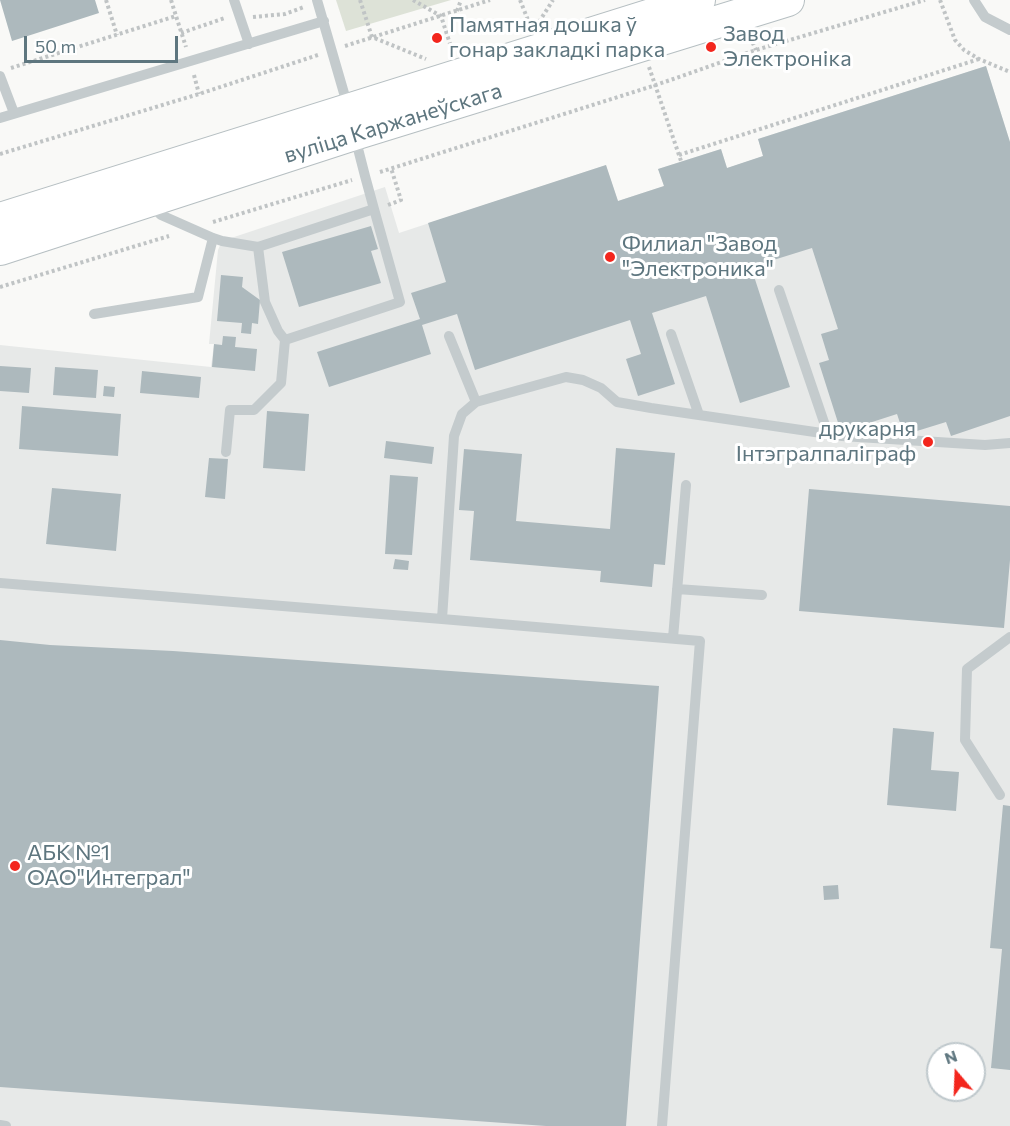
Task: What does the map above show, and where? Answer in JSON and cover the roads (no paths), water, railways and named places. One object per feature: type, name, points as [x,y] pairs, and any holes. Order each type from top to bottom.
[{"type":"main road","name":"вуліца Каржанеўскага","points":[[0,249],[151,200],[351,122],[699,0]]},
{"type":"main road","name":"вуліца Каржанеўскага","points":[[0,219],[788,0]]},
{"type":"lane","points":[[234,0],[249,44]]},
{"type":"lane","points":[[285,340],[400,303],[364,176],[333,50],[317,0]]},
{"type":"lane","points":[[974,0],[985,17],[1010,30]]},
{"type":"lane","points":[[0,118],[324,21]]},
{"type":"lane","points":[[0,76],[14,113]]},
{"type":"lane","points":[[151,200],[154,208],[161,215],[222,242],[258,248],[374,209]]},
{"type":"lane","points":[[94,314],[198,297],[213,237]]},
{"type":"lane","points":[[226,452],[230,410],[254,410],[281,383],[285,340],[265,302],[258,248]]},
{"type":"lane","points":[[779,290],[828,434]]},
{"type":"lane","points":[[671,334],[699,415]]},
{"type":"lane","points":[[449,336],[476,402]]},
{"type":"lane","points":[[442,619],[454,436],[462,414],[476,402],[566,377],[583,380],[601,388],[617,402],[699,415],[828,434],[985,445],[1010,443]]},
{"type":"lane","points":[[672,638],[686,485]]},
{"type":"lane","points":[[0,584],[700,641],[662,1126]]},
{"type":"lane","points":[[677,589],[762,595]]},
{"type":"lane","points":[[1000,795],[965,740],[967,669],[1010,637]]},
{"type":"lane","points":[[0,1125],[6,1126]]},
{"type":"place","name":"Памятная дошка ў гонар закладкі парка","points":[[437,38]]},
{"type":"place","name":"Завод Электроніка","points":[[711,47]]},
{"type":"place","name":"Филиал \"Завод \"Электроника\"","points":[[610,257]]},
{"type":"place","name":"друкарня Інтэгралпаліграф","points":[[928,442]]},
{"type":"place","name":"АБК №1 ОАО\"Интеграл\"","points":[[15,866]]}]
